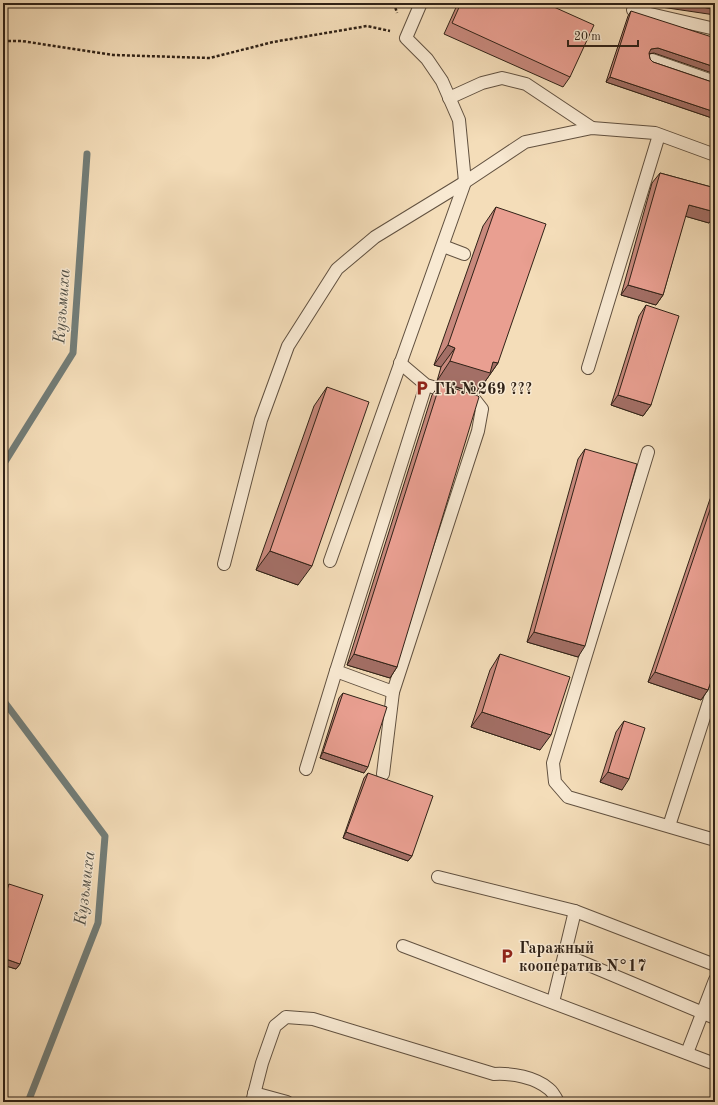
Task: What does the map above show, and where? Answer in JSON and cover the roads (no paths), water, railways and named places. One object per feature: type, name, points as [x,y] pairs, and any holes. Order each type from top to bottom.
[{"type":"lane","points":[[330,561],[465,182],[459,120],[442,82],[427,59],[406,38],[421,3]]},
{"type":"lane","points":[[633,10],[715,29]]},
{"type":"lane","points":[[652,60],[715,82]]},
{"type":"lane","points":[[449,98],[482,83],[502,78],[526,84],[592,128]]},
{"type":"lane","points":[[224,564],[261,420],[288,346],[337,269],[375,237],[465,182],[525,142],[592,128],[656,134],[715,155]]},
{"type":"lane","points":[[588,368],[659,135]]},
{"type":"lane","points":[[443,246],[464,254]]},
{"type":"lane","points":[[383,774],[393,692],[478,431],[482,409],[475,400],[426,385],[400,363]]},
{"type":"lane","points":[[306,769],[426,385]]},
{"type":"lane","points":[[648,452],[553,763],[555,782],[568,797],[715,840]]},
{"type":"lane","points":[[336,671],[393,692]]},
{"type":"lane","points":[[669,826],[715,683]]},
{"type":"lane","points":[[438,877],[575,911],[715,965]]},
{"type":"lane","points":[[553,1002],[575,911]]},
{"type":"lane","points":[[403,946],[715,1064]]},
{"type":"lane","points":[[565,955],[715,1018]]},
{"type":"lane","points":[[687,1053],[715,980]]},
{"type":"lane","points":[[287,1102],[253,1097],[262,1063],[275,1026],[286,1017],[313,1019],[494,1074],[506,1073],[531,1079],[550,1089],[558,1102]]},
{"type":"waterway","name":"Кузьмиха","points":[[3,465],[73,353],[87,154]]},
{"type":"waterway","name":"Кузьмиха","points":[[3,700],[105,836],[98,923],[28,1102]]},
{"type":"place","name":"ГК №269 ???","points":[[422,388]]},
{"type":"place","name":"Гаражный кооператив N°17","points":[[507,956]]}]
